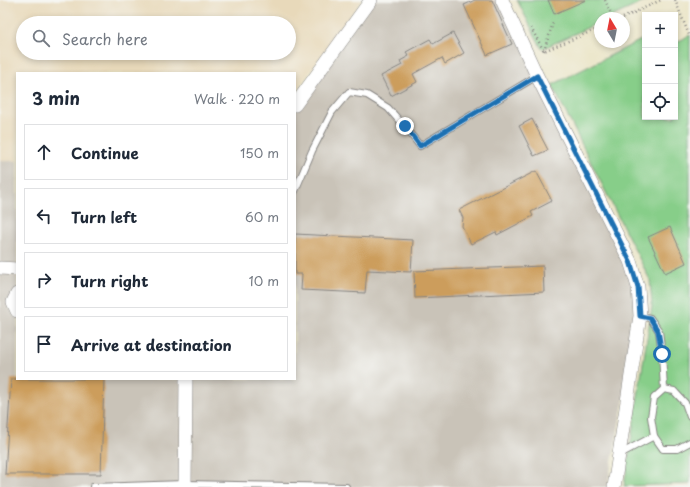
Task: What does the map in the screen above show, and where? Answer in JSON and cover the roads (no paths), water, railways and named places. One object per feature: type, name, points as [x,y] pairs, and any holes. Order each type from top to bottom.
[{"type":"street","points":[[296,104],[371,0]]},
{"type":"street","points":[[502,0],[537,76],[630,261],[638,287],[640,316],[614,487]]},
{"type":"street","points":[[0,268],[16,269]]},
{"type":"street","points":[[16,296],[13,302],[16,309]]},
{"type":"street","points":[[185,486],[186,380]]},
{"type":"lane","points":[[296,189],[312,151],[332,112],[349,92],[367,95],[388,108],[405,126],[420,146],[537,76]]},
{"type":"lane","points":[[640,316],[650,318],[658,331],[662,354],[664,389]]},
{"type":"lane","points":[[664,389],[674,391],[685,403],[690,417]]},
{"type":"lane","points":[[664,389],[654,398],[651,417],[654,436],[662,449],[677,449],[690,442]]},
{"type":"lane","points":[[618,454],[654,436]]},
{"type":"lane","points":[[93,487],[346,487]]}]
